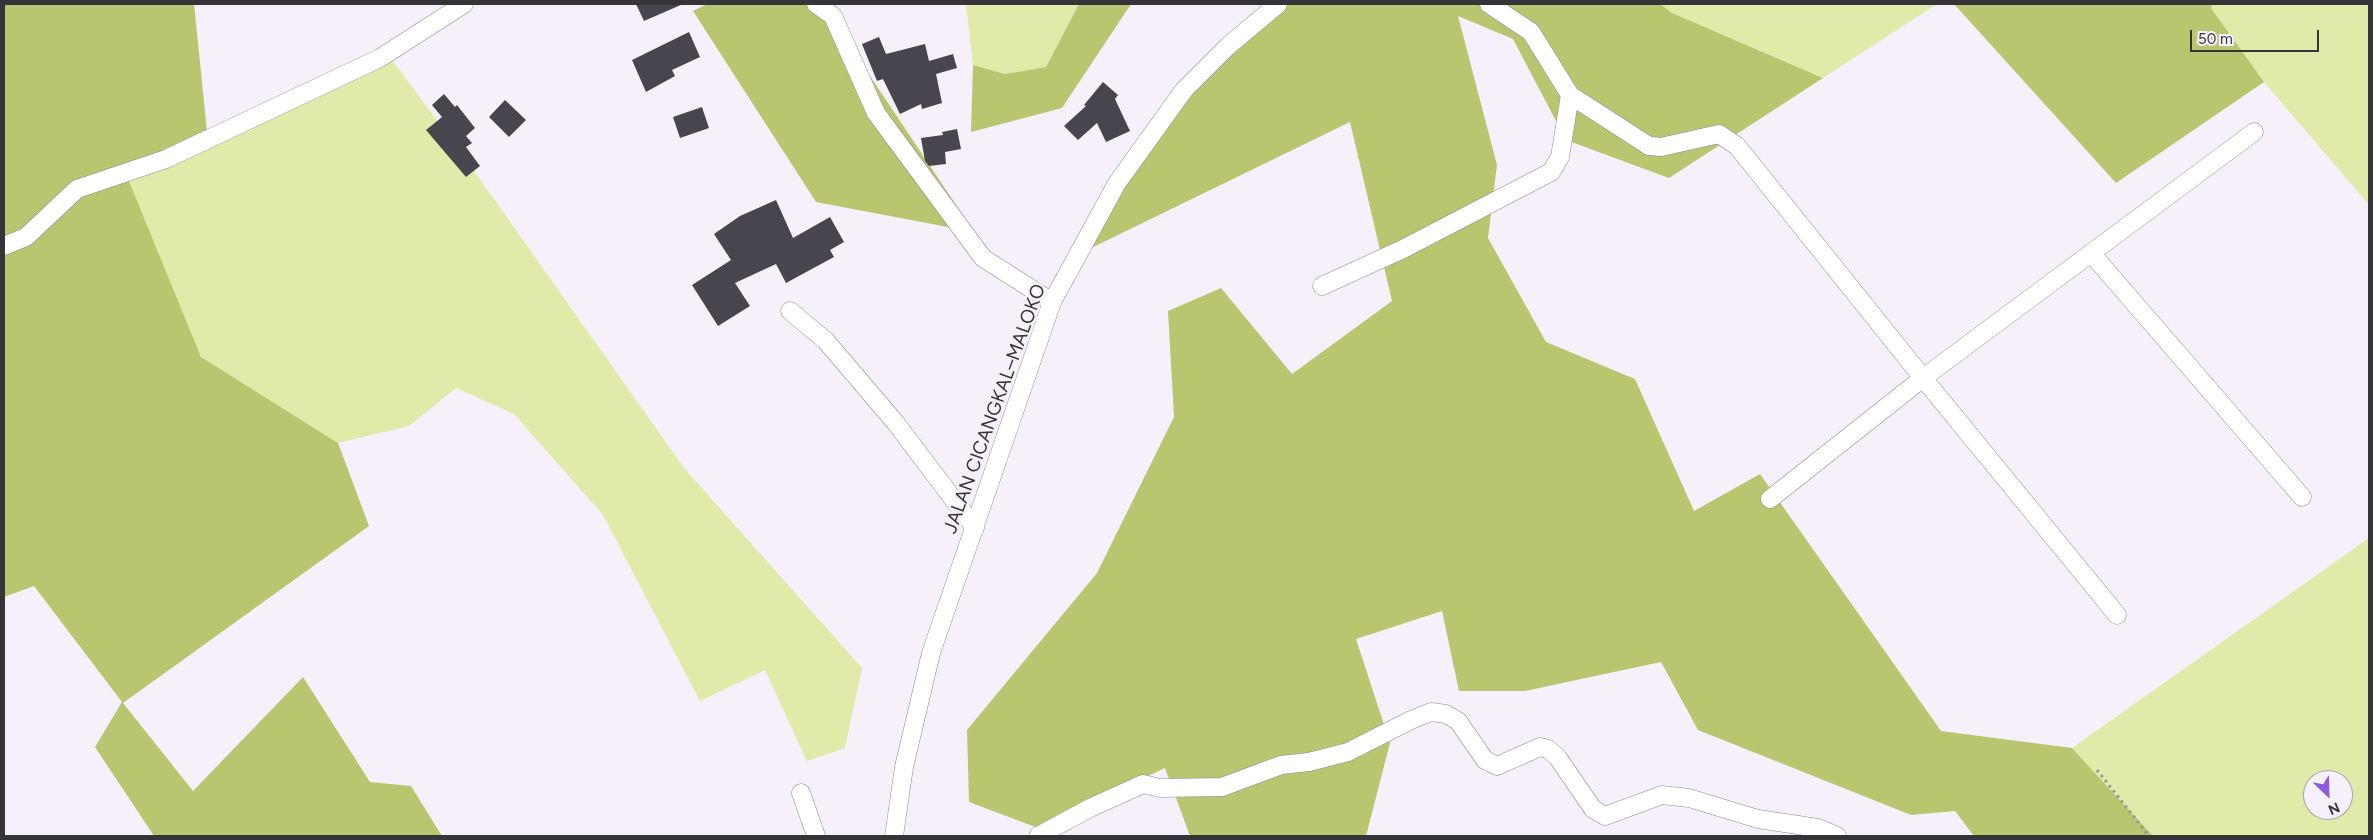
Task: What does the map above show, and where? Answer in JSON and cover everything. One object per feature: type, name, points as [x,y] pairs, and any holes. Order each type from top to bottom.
[{"type":"street","points":[[4,246],[26,238],[77,189],[166,159],[380,58],[464,4]]},
{"type":"street","points":[[816,4],[833,16],[876,112],[983,258],[1052,302]]},
{"type":"street","name":"JALAN CICANGKAL–MALOKO","points":[[894,836],[904,767],[931,653],[1052,302],[1117,183],[1184,90],[1228,46],[1278,4]]},
{"type":"street","points":[[1489,4],[1531,32],[1570,95],[1650,146],[1661,147],[1719,134],[1738,146],[1923,378],[2118,615]]},
{"type":"street","points":[[1322,286],[1403,249],[1551,172],[1560,157],[1570,95]]},
{"type":"street","points":[[1770,499],[1923,378],[2254,132]]},
{"type":"street","points":[[2091,253],[2302,497]]},
{"type":"street","points":[[790,311],[824,340],[895,422],[974,528]]},
{"type":"street","points":[[1038,836],[1090,808],[1143,784],[1160,788],[1222,786],[1281,765],[1309,762],[1348,752],[1410,720],[1431,712],[1446,714],[1458,721],[1485,760],[1497,766],[1540,747],[1548,749],[1558,758],[1593,810],[1605,816],[1662,795],[1689,798],[1758,819],[1818,828],[1837,836]]},
{"type":"street","points":[[801,793],[816,836]]},
{"type":"path","points":[[2097,770],[2149,836]]},
{"type":"green space","points":[[4,4],[194,4],[208,141],[128,179],[201,357],[338,443],[369,526],[123,703],[193,791],[303,677],[370,782],[411,786],[442,836],[154,836],[95,747],[122,702],[34,586],[4,597]]},
{"type":"green space","points":[[707,4],[822,4],[974,232],[816,202],[693,11]]},
{"type":"green space","points":[[966,4],[1079,4],[1046,67],[1005,74],[973,65]]},
{"type":"green space","points":[[1079,4],[1131,4],[1062,108],[971,132],[973,65],[1005,74],[1046,67]]},
{"type":"green space","points":[[1287,4],[1660,4],[1672,13],[1823,78],[1669,178],[1566,140],[1513,39],[1458,16],[1497,165],[1488,238],[1546,342],[1635,379],[1694,511],[1760,474],[1941,731],[2072,748],[2153,836],[1974,836],[1955,811],[1911,815],[1698,730],[1661,662],[1525,691],[1459,691],[1442,611],[1356,639],[1390,743],[1366,836],[1190,836],[1165,768],[1038,828],[969,802],[967,730],[1097,573],[1174,417],[1168,311],[1221,288],[1292,374],[1392,301],[1350,122],[1083,252],[1185,93]]},
{"type":"green space","points":[[1660,4],[1937,4],[1823,78],[1672,13]]},
{"type":"green space","points":[[1954,4],[2212,4],[2211,8],[2264,82],[2116,183]]},
{"type":"green space","points":[[2212,4],[2369,4],[2369,205],[2264,82],[2211,8]]},
{"type":"green space","points":[[387,53],[472,168],[684,468],[862,668],[845,748],[807,761],[765,670],[700,701],[603,515],[514,414],[456,388],[409,426],[338,443],[201,357],[127,179]]},
{"type":"green space","points":[[2369,538],[2369,836],[2153,836],[2072,748]]},
{"type":"building","points":[[636,4],[683,4],[644,21]]},
{"type":"building","points":[[689,32],[700,57],[672,70],[675,76],[646,92],[632,60]]},
{"type":"building","points":[[879,37],[886,54],[925,44],[929,61],[953,54],[957,68],[936,74],[942,103],[922,109],[921,104],[900,114],[883,79],[877,81],[862,44]]},
{"type":"building","points":[[1103,82],[1118,95],[1115,99],[1130,131],[1106,142],[1097,123],[1078,140],[1064,126],[1086,106],[1084,105]]},
{"type":"building","points":[[444,94],[455,107],[457,105],[475,128],[466,136],[472,143],[466,147],[480,166],[466,177],[426,130],[442,117],[432,105]]},
{"type":"building","points":[[505,100],[526,120],[509,137],[489,117]]},
{"type":"building","points":[[702,107],[709,128],[680,138],[673,117]]},
{"type":"building","points":[[957,129],[961,149],[945,152],[946,164],[929,166],[925,161],[921,138],[943,135],[942,132]]},
{"type":"building","points":[[776,200],[793,238],[830,217],[844,242],[830,250],[834,257],[786,283],[776,264],[735,283],[750,306],[718,326],[692,285],[731,260],[714,234],[740,216]]}]
